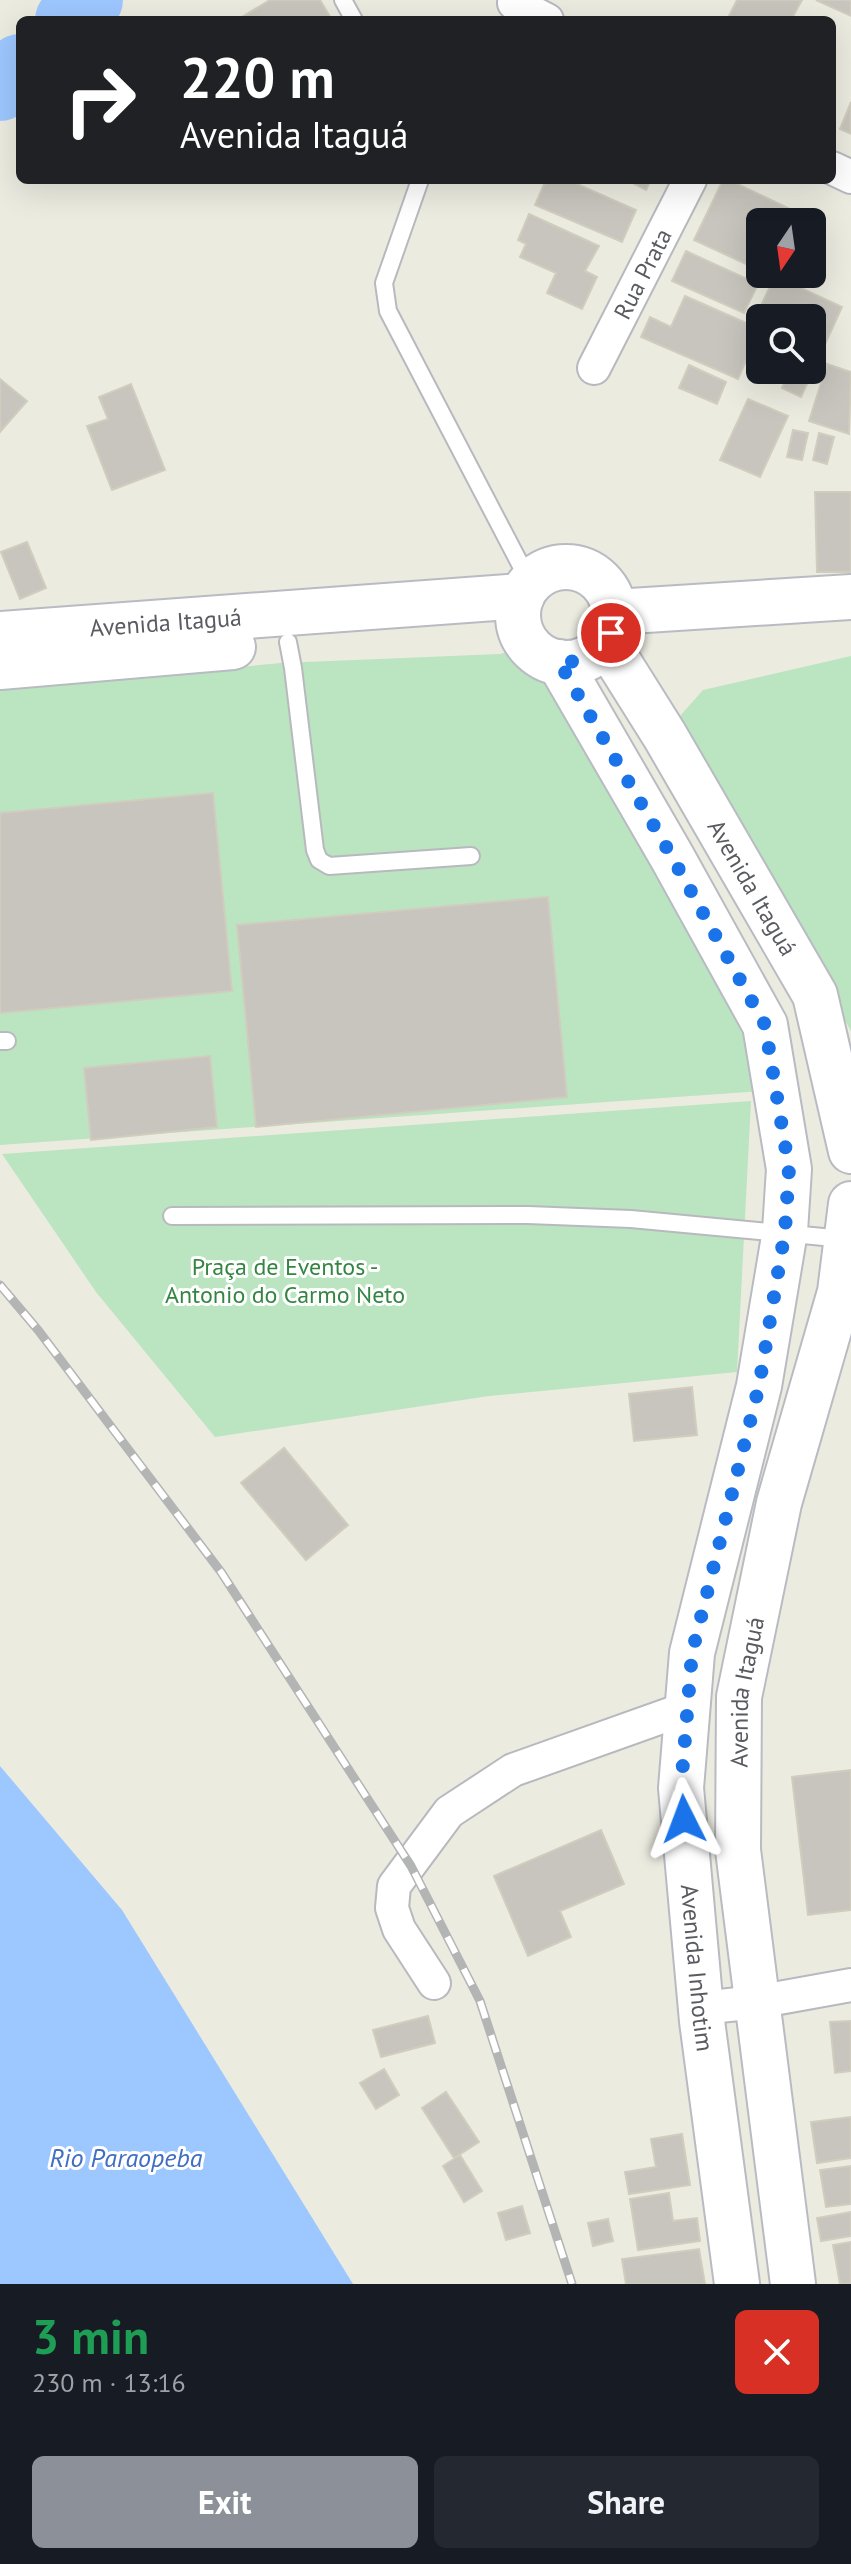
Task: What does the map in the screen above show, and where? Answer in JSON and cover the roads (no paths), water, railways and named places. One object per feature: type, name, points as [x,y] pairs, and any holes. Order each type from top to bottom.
[{"type":"main road","name":"Avenida Itaguá","points":[[0,667],[288,642],[523,600],[543,572],[558,567],[582,570],[602,583],[611,597],[610,627],[665,736],[815,995],[851,1151]]},
{"type":"main road","points":[[523,600],[532,649],[545,658],[573,663],[586,659],[610,627],[851,597]]},
{"type":"main road","name":"Avenida Itaguá","points":[[0,634],[523,600]]},
{"type":"main road","name":"Avenida Inhotim","points":[[559,662],[765,1025],[789,1169],[785,1231],[759,1386],[692,1653],[681,1788],[701,2008],[737,2284]]},
{"type":"main road","name":"Avenida Itaguá","points":[[793,2284],[738,1850],[739,1697],[779,1503],[840,1327],[840,1292],[849,1222]]},
{"type":"main road","points":[[774,1307],[840,1327]]},
{"type":"street","points":[[514,3],[539,16]]},
{"type":"street","name":"Rua Prata","points":[[594,368],[688,184]]},
{"type":"street","points":[[434,1983],[399,1929],[392,1908],[394,1886],[449,1812],[513,1770],[687,1708]]},
{"type":"street","points":[[701,2008],[757,2002],[851,1985]]},
{"type":"lane","points":[[419,184],[384,283],[388,311],[523,600]]},
{"type":"lane","points":[[288,642],[315,850],[319,860],[329,866],[471,856]]},
{"type":"lane","points":[[172,1216],[528,1215],[631,1219],[785,1231],[849,1222]]},
{"type":"water","name":"Rio Paraopeba","points":[[0,1766],[122,1910],[353,2284],[0,2284]]},
{"type":"waterway","points":[[73,16],[89,0]]},
{"type":"waterway","points":[[0,87],[16,72]]},
{"type":"railway","points":[[0,1285],[38,1330],[221,1572],[411,1866],[480,2001],[572,2284]]},
{"type":"park label","name":"Praça de Eventos - Antonio do Carmo Neto","points":[[285,1280]]}]
